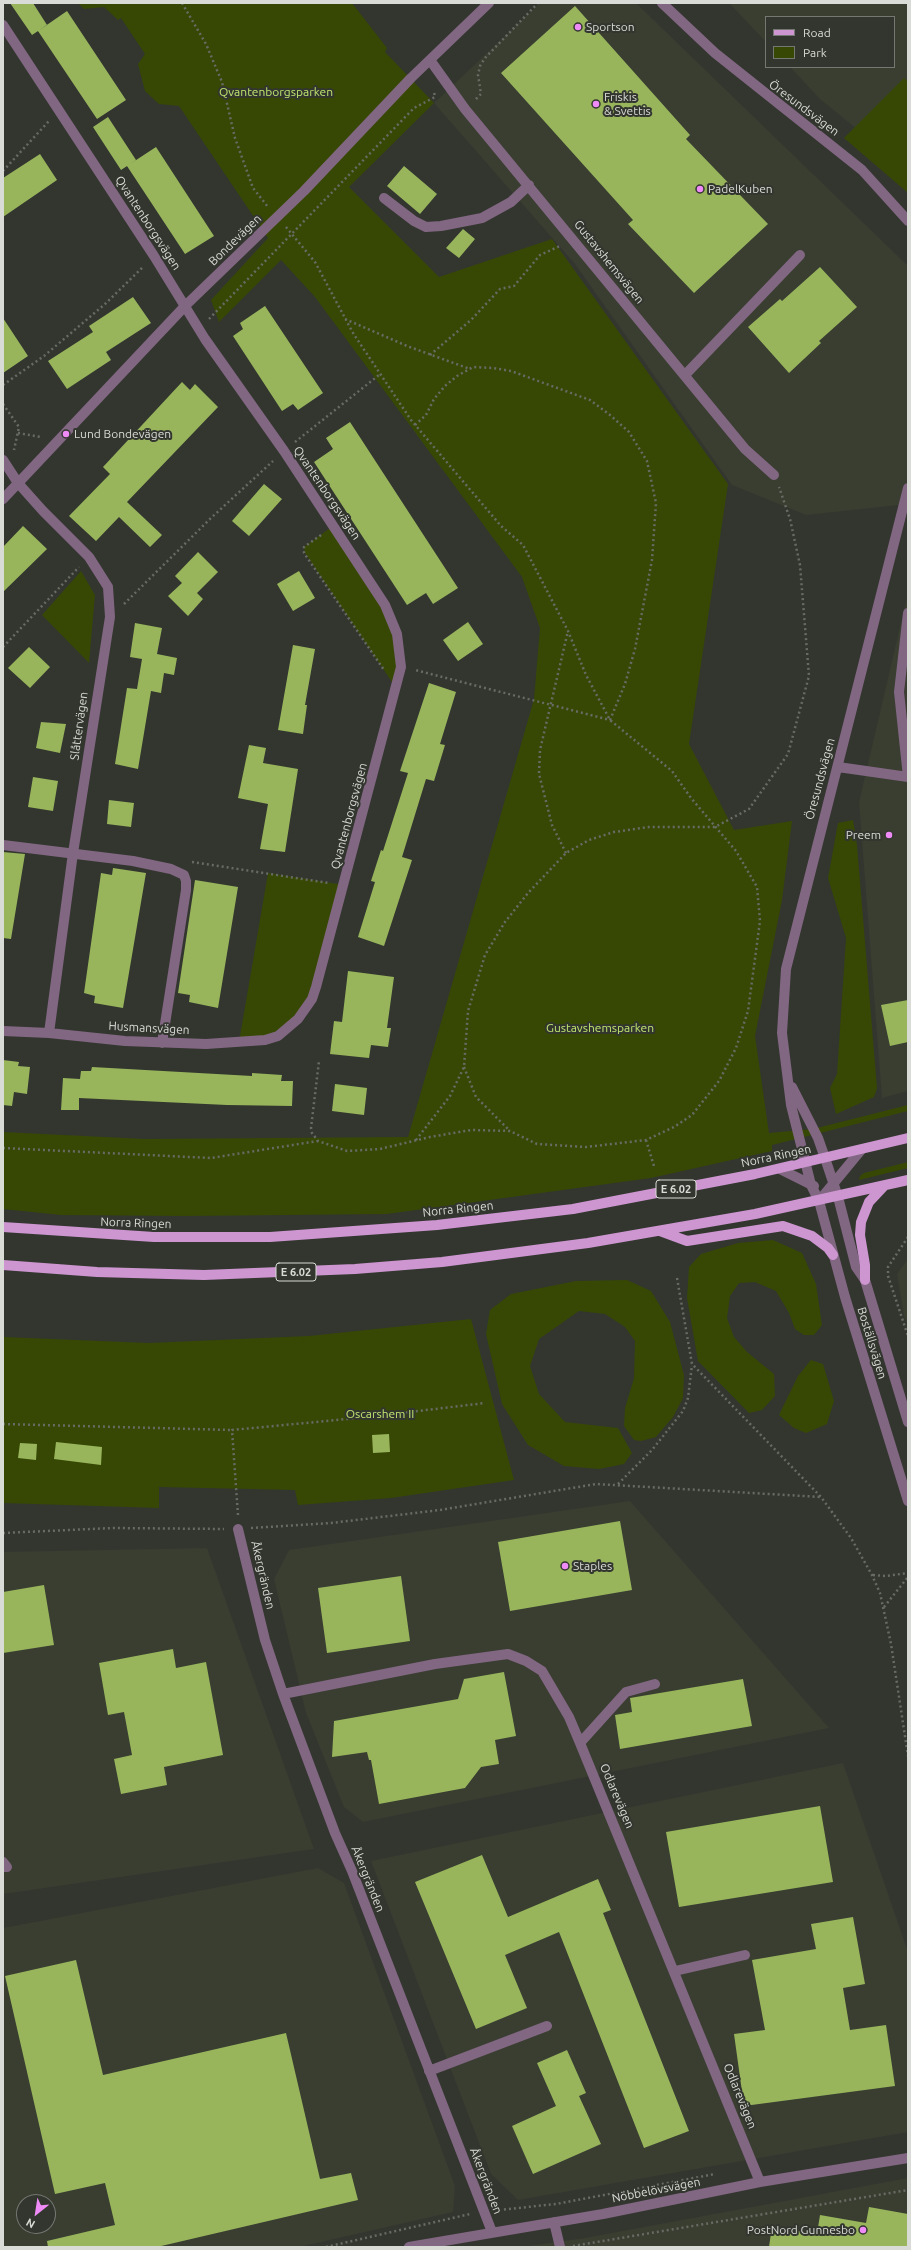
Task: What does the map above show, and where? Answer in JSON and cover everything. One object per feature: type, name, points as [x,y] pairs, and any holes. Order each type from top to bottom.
[{"type":"main road","name":"Norra Ringen","points":[[3,1227],[154,1237],[270,1237],[437,1225],[573,1209],[780,1169],[908,1138]]},
{"type":"main road","name":"E 6.02","points":[[3,1265],[97,1272],[204,1275],[348,1269],[442,1262],[514,1254],[658,1231],[819,1201],[908,1180]]},
{"type":"main road","points":[[865,1280],[865,1265],[860,1235],[861,1222],[869,1202],[884,1186]]},
{"type":"main road","points":[[658,1231],[687,1241],[784,1226],[812,1236],[828,1248],[833,1255]]},
{"type":"street","name":"Bondevägen","points":[[3,499],[186,305],[276,218],[430,60],[488,3]]},
{"type":"street","name":"Öresundsvägen","points":[[662,3],[721,58],[862,170],[908,221]]},
{"type":"street","name":"Qvantenborgsvägen","points":[[3,25],[186,305],[200,329],[284,451],[333,526],[384,605],[397,634],[401,667],[316,987],[305,1012],[291,1026]]},
{"type":"street","name":"Gustavshemsvägen","points":[[430,60],[465,109],[572,237],[745,449],[774,476]]},
{"type":"street","points":[[384,198],[414,221],[426,226],[441,226],[482,218],[511,202],[529,185]]},
{"type":"street","points":[[685,375],[800,255]]},
{"type":"street","name":"Slåttervägen","points":[[6,464],[18,483],[43,511],[90,557],[108,587],[110,617],[73,853],[49,1033]]},
{"type":"street","name":"Öresundsvägen","points":[[819,1201],[811,1185],[791,1105],[782,1033],[786,969],[908,488]]},
{"type":"street","points":[[838,767],[908,777],[903,691],[908,613]]},
{"type":"street","points":[[3,845],[73,853],[171,869],[184,875],[186,880],[186,890],[162,1043]]},
{"type":"street","name":"Husmansvägen","points":[[3,1031],[49,1033],[125,1041],[206,1044],[265,1040],[278,1036],[291,1026]]},
{"type":"street","name":"Öresundsvägen","points":[[788,1080],[804,1115],[818,1138],[825,1158],[830,1189]]},
{"type":"street","points":[[819,1201],[861,1150]]},
{"type":"street","points":[[780,1169],[811,1185],[830,1189],[838,1197]]},
{"type":"street","name":"Boställsvägen","points":[[838,1197],[856,1267],[865,1280],[908,1422]]},
{"type":"street","name":"Boställsvägen","points":[[819,1201],[833,1255],[877,1404],[908,1501]]},
{"type":"street","name":"Åkergränden","points":[[238,1529],[264,1640],[283,1694],[335,1832],[492,2232]]},
{"type":"street","name":"Odlarevägen","points":[[283,1694],[435,1664],[508,1654],[526,1661],[542,1671],[569,1717],[675,1971],[760,2182]]},
{"type":"street","points":[[580,1743],[626,1692],[655,1684]]},
{"type":"street","points":[[3,1862],[7,1867],[3,1867]]},
{"type":"street","points":[[675,1971],[745,1955]]},
{"type":"street","points":[[429,2071],[547,2026]]},
{"type":"street","name":"Nöbbelövsvägen","points":[[408,2247],[554,2222],[760,2182],[908,2158]]},
{"type":"street","points":[[554,2222],[560,2247]]},
{"type":"path","points":[[182,3],[206,44],[222,82],[235,138],[254,188],[276,218],[293,233],[315,262],[345,319],[379,375],[415,424],[501,526],[523,545],[568,631],[586,675],[610,720],[672,770],[715,827],[736,850],[757,887],[760,920],[748,1011],[736,1048],[722,1074],[692,1115],[674,1127],[646,1140],[586,1147],[537,1144],[510,1130],[476,1097],[464,1067]]},
{"type":"path","points":[[480,94],[478,84],[480,66],[485,58],[538,3]]},
{"type":"path","points":[[200,329],[414,108],[435,98],[434,90]]},
{"type":"path","points":[[3,171],[60,111]]},
{"type":"path","points":[[430,355],[471,320],[500,289],[514,286],[540,255],[554,250],[572,237]]},
{"type":"path","points":[[3,385],[44,356],[154,256]]},
{"type":"path","points":[[345,319],[430,355],[470,369],[492,368],[511,371],[590,400],[629,432],[647,462],[656,503],[652,560],[635,649],[625,684],[610,720]]},
{"type":"path","points":[[415,424],[426,414],[434,399],[445,386],[470,369]]},
{"type":"path","points":[[110,617],[153,577],[211,518],[284,451],[320,420],[379,375]]},
{"type":"path","points":[[3,404],[20,428],[6,464]]},
{"type":"path","points":[[18,433],[45,437]]},
{"type":"path","points":[[416,1140],[450,1096],[464,1067],[468,1011],[485,955],[505,922],[528,893],[566,853],[589,840],[614,832],[649,827],[715,827],[750,809],[788,754],[809,676],[800,565],[790,519],[774,476]]},
{"type":"path","points":[[333,526],[304,547],[304,553],[396,688]]},
{"type":"path","points":[[3,647],[90,557]]},
{"type":"path","points":[[566,853],[552,825],[539,774],[540,750],[568,631]]},
{"type":"path","points":[[401,667],[610,720]]},
{"type":"path","points":[[318,1141],[312,1133],[311,1128],[319,1061]]},
{"type":"path","points":[[3,1148],[211,1158],[318,1141],[347,1151],[380,1149],[416,1140],[471,1130],[510,1130]]},
{"type":"path","points":[[646,1140],[654,1166]]},
{"type":"path","points":[[908,1237],[888,1267],[888,1276],[908,1336]]},
{"type":"path","points":[[618,1484],[652,1450],[683,1411],[688,1398],[692,1364],[677,1278]]},
{"type":"path","points":[[692,1364],[821,1497],[851,1538],[872,1575],[884,1608],[908,1756]]},
{"type":"path","points":[[3,1424],[232,1430],[368,1417],[485,1403]]},
{"type":"path","points":[[232,1430],[238,1529]]},
{"type":"path","points":[[3,1534],[113,1528],[238,1529],[331,1522],[440,1510],[596,1484],[618,1484],[821,1497]]},
{"type":"path","points":[[872,1575],[886,1576],[908,1573]]},
{"type":"path","points":[[884,1608],[908,1577]]},
{"type":"path","points":[[326,2247],[484,2211],[556,2204],[716,2174]]},
{"type":"path","points":[[566,2247],[908,2190]]},
{"type":"shaded area","points":[[540,3],[636,3],[908,266],[908,504],[806,515],[732,485],[575,264],[434,103]]},
{"type":"shaded area","points":[[729,3],[908,3],[908,171],[820,99],[791,68],[895,68],[895,16],[765,16],[765,41]]},
{"type":"shaded area","points":[[908,593],[908,1091],[882,1098],[859,802]]},
{"type":"shaded area","points":[[908,1259],[908,1326],[904,1315],[897,1274]]},
{"type":"shaded area","points":[[630,1501],[829,1728],[363,1822],[344,1807],[306,1713],[274,1579],[289,1550]]},
{"type":"shaded area","points":[[207,1548],[314,1849],[3,1894],[3,1552]]},
{"type":"shaded area","points":[[843,1763],[908,1952],[908,2132],[518,2200],[491,2174],[371,1861]]},
{"type":"shaded area","points":[[318,1868],[344,1883],[455,2186],[453,2212],[299,2247],[3,2247],[3,1928]]},
{"type":"shaded area","points":[[908,2178],[908,2247],[521,2247],[585,2238]]},
{"type":"green space","name":"Gustavshemsparken","points":[[78,3],[352,3],[387,48],[385,52],[434,103],[349,187],[439,277],[552,239],[728,484],[689,744],[734,830],[792,821],[782,900],[755,1036],[769,1133],[813,1129],[908,1105],[908,1111],[772,1145],[772,1151],[651,1178],[387,1214],[184,1216],[61,1215],[3,1209],[3,1132],[145,1139],[408,1137],[534,699],[540,628],[522,577],[315,297],[281,260],[219,322],[211,300],[268,238],[179,106],[159,104],[145,91],[138,64],[145,54],[121,18],[118,20],[104,7],[84,9]]},
{"type":"green space","points":[[904,78],[908,82],[908,193],[844,138]]},
{"type":"green space","points":[[333,526],[397,634],[396,688],[305,553],[304,547]]},
{"type":"green space","points":[[81,571],[95,595],[89,663],[42,615]]},
{"type":"green space","points":[[853,820],[857,845],[877,1088],[874,1097],[836,1114],[830,1088],[837,1074],[846,938],[828,878],[838,823]]},
{"type":"green space","points":[[268,873],[344,885],[312,999],[278,1036],[239,1042]]},
{"type":"green space","points":[[908,1162],[908,1168],[859,1180],[860,1176],[864,1173]]},
{"type":"green space","points":[[773,1240],[802,1253],[816,1284],[822,1325],[814,1335],[804,1335],[795,1329],[789,1313],[776,1291],[755,1282],[739,1283],[730,1296],[727,1318],[734,1337],[747,1352],[774,1374],[775,1396],[762,1410],[749,1413],[698,1361],[687,1298],[689,1267],[701,1254],[738,1243]]},
{"type":"green space","points":[[627,1280],[651,1291],[670,1322],[684,1375],[683,1398],[673,1417],[656,1437],[641,1441],[634,1440],[624,1426],[625,1408],[634,1378],[635,1341],[625,1327],[605,1314],[579,1311],[539,1339],[530,1366],[539,1394],[565,1422],[618,1428],[632,1453],[624,1464],[599,1469],[564,1466],[528,1445],[502,1404],[486,1334],[490,1310],[511,1294],[576,1281]]},
{"type":"green space","name":"Oscarshem II","points":[[471,1319],[514,1480],[391,1498],[298,1505],[295,1490],[159,1487],[159,1508],[3,1503],[3,1337],[149,1343],[309,1336]]},
{"type":"green space","points":[[811,1360],[823,1364],[834,1401],[827,1424],[806,1433],[794,1428],[779,1415],[798,1376]]},
{"type":"building","points":[[10,3],[33,3],[47,25],[32,35]]},
{"type":"building","points":[[575,6],[690,135],[686,139],[768,224],[694,293],[628,224],[633,220],[501,73]]},
{"type":"building","points":[[67,11],[126,100],[97,119],[38,31]]},
{"type":"building","points":[[108,117],[136,160],[121,170],[93,127]]},
{"type":"building","points":[[156,147],[214,236],[185,254],[127,166]]},
{"type":"building","points":[[40,154],[57,180],[3,217],[3,178]]},
{"type":"building","points":[[404,166],[437,194],[420,214],[387,186]]},
{"type":"building","points":[[463,229],[475,239],[459,258],[446,248]]},
{"type":"building","points":[[820,267],[857,307],[819,341],[821,343],[789,373],[748,327],[780,299],[782,301]]},
{"type":"building","points":[[133,297],[151,323],[106,352],[111,360],[67,389],[48,361],[93,332],[89,326]]},
{"type":"building","points":[[265,306],[323,393],[298,410],[293,404],[282,411],[233,336],[243,329],[240,323]]},
{"type":"building","points":[[3,318],[28,356],[3,373]]},
{"type":"building","points":[[182,382],[190,390],[195,384],[218,407],[127,502],[162,535],[150,547],[119,517],[96,541],[69,516],[110,474],[103,467]]},
{"type":"building","points":[[350,422],[458,588],[433,604],[426,593],[407,605],[314,462],[333,449],[326,438]]},
{"type":"building","points":[[264,484],[282,499],[249,536],[232,521]]},
{"type":"building","points":[[23,526],[47,549],[3,592],[3,547]]},
{"type":"building","points":[[198,552],[218,572],[197,593],[203,599],[188,616],[168,596],[182,583],[175,576]]},
{"type":"building","points":[[299,571],[315,598],[293,611],[277,584]]},
{"type":"building","points":[[468,622],[483,644],[458,661],[443,640]]},
{"type":"building","points":[[135,623],[162,628],[157,654],[177,658],[174,675],[164,673],[161,693],[151,691],[138,769],[115,764],[127,688],[137,689],[142,659],[130,657]]},
{"type":"building","points":[[293,645],[315,649],[305,705],[307,705],[303,734],[278,730]]},
{"type":"building","points":[[29,647],[50,667],[30,688],[8,668]]},
{"type":"building","points":[[429,683],[456,692],[440,744],[445,745],[434,781],[426,779],[402,857],[412,860],[384,946],[358,937],[375,882],[371,881],[381,850],[383,851],[408,773],[400,771]]},
{"type":"building","points":[[41,722],[66,724],[60,753],[36,748]]},
{"type":"building","points":[[249,745],[266,748],[263,763],[298,769],[285,852],[260,849],[268,804],[238,798]]},
{"type":"building","points":[[33,777],[58,781],[53,811],[28,807]]},
{"type":"building","points":[[109,800],[134,803],[131,827],[107,824]]},
{"type":"building","points":[[3,852],[25,854],[11,939],[3,938]]},
{"type":"building","points":[[113,868],[146,873],[123,1008],[94,1003],[95,996],[84,993],[101,873],[112,875]]},
{"type":"building","points":[[195,880],[238,887],[218,1008],[189,1002],[190,995],[178,993]]},
{"type":"building","points":[[348,971],[394,977],[387,1028],[391,1028],[388,1047],[371,1045],[369,1058],[330,1054],[334,1021],[342,1022]]},
{"type":"building","points":[[908,1000],[908,1042],[890,1046],[881,1005]]},
{"type":"building","points":[[3,1060],[19,1062],[18,1066],[30,1067],[27,1094],[14,1092],[12,1106],[3,1105]]},
{"type":"building","points":[[92,1067],[252,1076],[252,1073],[282,1075],[281,1081],[293,1081],[292,1106],[227,1105],[79,1098],[79,1110],[61,1110],[63,1078],[80,1079],[81,1071],[91,1071]]},
{"type":"building","points":[[335,1084],[367,1088],[364,1115],[332,1111]]},
{"type":"building","points":[[389,1434],[390,1452],[373,1453],[372,1435]]},
{"type":"building","points":[[56,1442],[102,1447],[101,1465],[54,1459]]},
{"type":"building","points":[[20,1443],[37,1444],[36,1460],[18,1458]]},
{"type":"building","name":"Staples","points":[[620,1521],[632,1590],[510,1611],[498,1542]]},
{"type":"building","points":[[401,1576],[410,1641],[327,1653],[318,1588]]},
{"type":"building","points":[[44,1585],[54,1645],[3,1653],[3,1592]]},
{"type":"building","points":[[173,1649],[176,1668],[206,1662],[223,1755],[164,1767],[167,1785],[121,1794],[114,1759],[132,1755],[124,1712],[108,1715],[99,1663]]},
{"type":"building","points":[[504,1672],[516,1736],[495,1740],[499,1764],[481,1767],[465,1788],[379,1804],[371,1760],[369,1760],[367,1752],[332,1757],[334,1721],[458,1699],[464,1679]]},
{"type":"building","points":[[743,1679],[752,1726],[620,1749],[615,1715],[632,1712],[630,1698]]},
{"type":"building","points":[[820,1806],[833,1882],[679,1907],[666,1832]]},
{"type":"building","points":[[482,1855],[508,1917],[598,1879],[611,1910],[603,1913],[689,2131],[644,2148],[559,1932],[505,1955],[527,2008],[476,2029],[415,1882]]},
{"type":"building","points":[[853,1917],[865,1984],[843,1988],[850,2030],[886,2025],[895,2086],[744,2106],[734,2034],[765,2030],[752,1960],[816,1949],[811,1924]]},
{"type":"building","points":[[76,1960],[103,2075],[286,2033],[320,2179],[351,2173],[358,2200],[157,2247],[48,2247],[47,2241],[115,2225],[105,2183],[55,2194],[5,1976]]},
{"type":"building","points":[[567,2050],[586,2093],[579,2096],[601,2144],[533,2174],[512,2126],[556,2106],[537,2063]]},
{"type":"building","name":"PostNord Gunnesbo","points":[[869,2207],[908,2214],[908,2247],[769,2247],[772,2226],[817,2234],[820,2215],[866,2223]]},
{"type":"place","name":"Sportson","points":[[578,27]]},
{"type":"place","name":"Friskis & Svettis","points":[[596,104]]},
{"type":"place","name":"PadelKuben","points":[[700,189]]},
{"type":"place","name":"Lund Bondevägen","points":[[66,434]]},
{"type":"place","name":"Preem","points":[[889,835]]},
{"type":"place","name":"Staples","points":[[565,1566]]},
{"type":"place","name":"PostNord Gunnesbo","points":[[863,2230]]},
{"type":"park label","name":"Qvantenborgsparken","points":[[276,92]]}]
